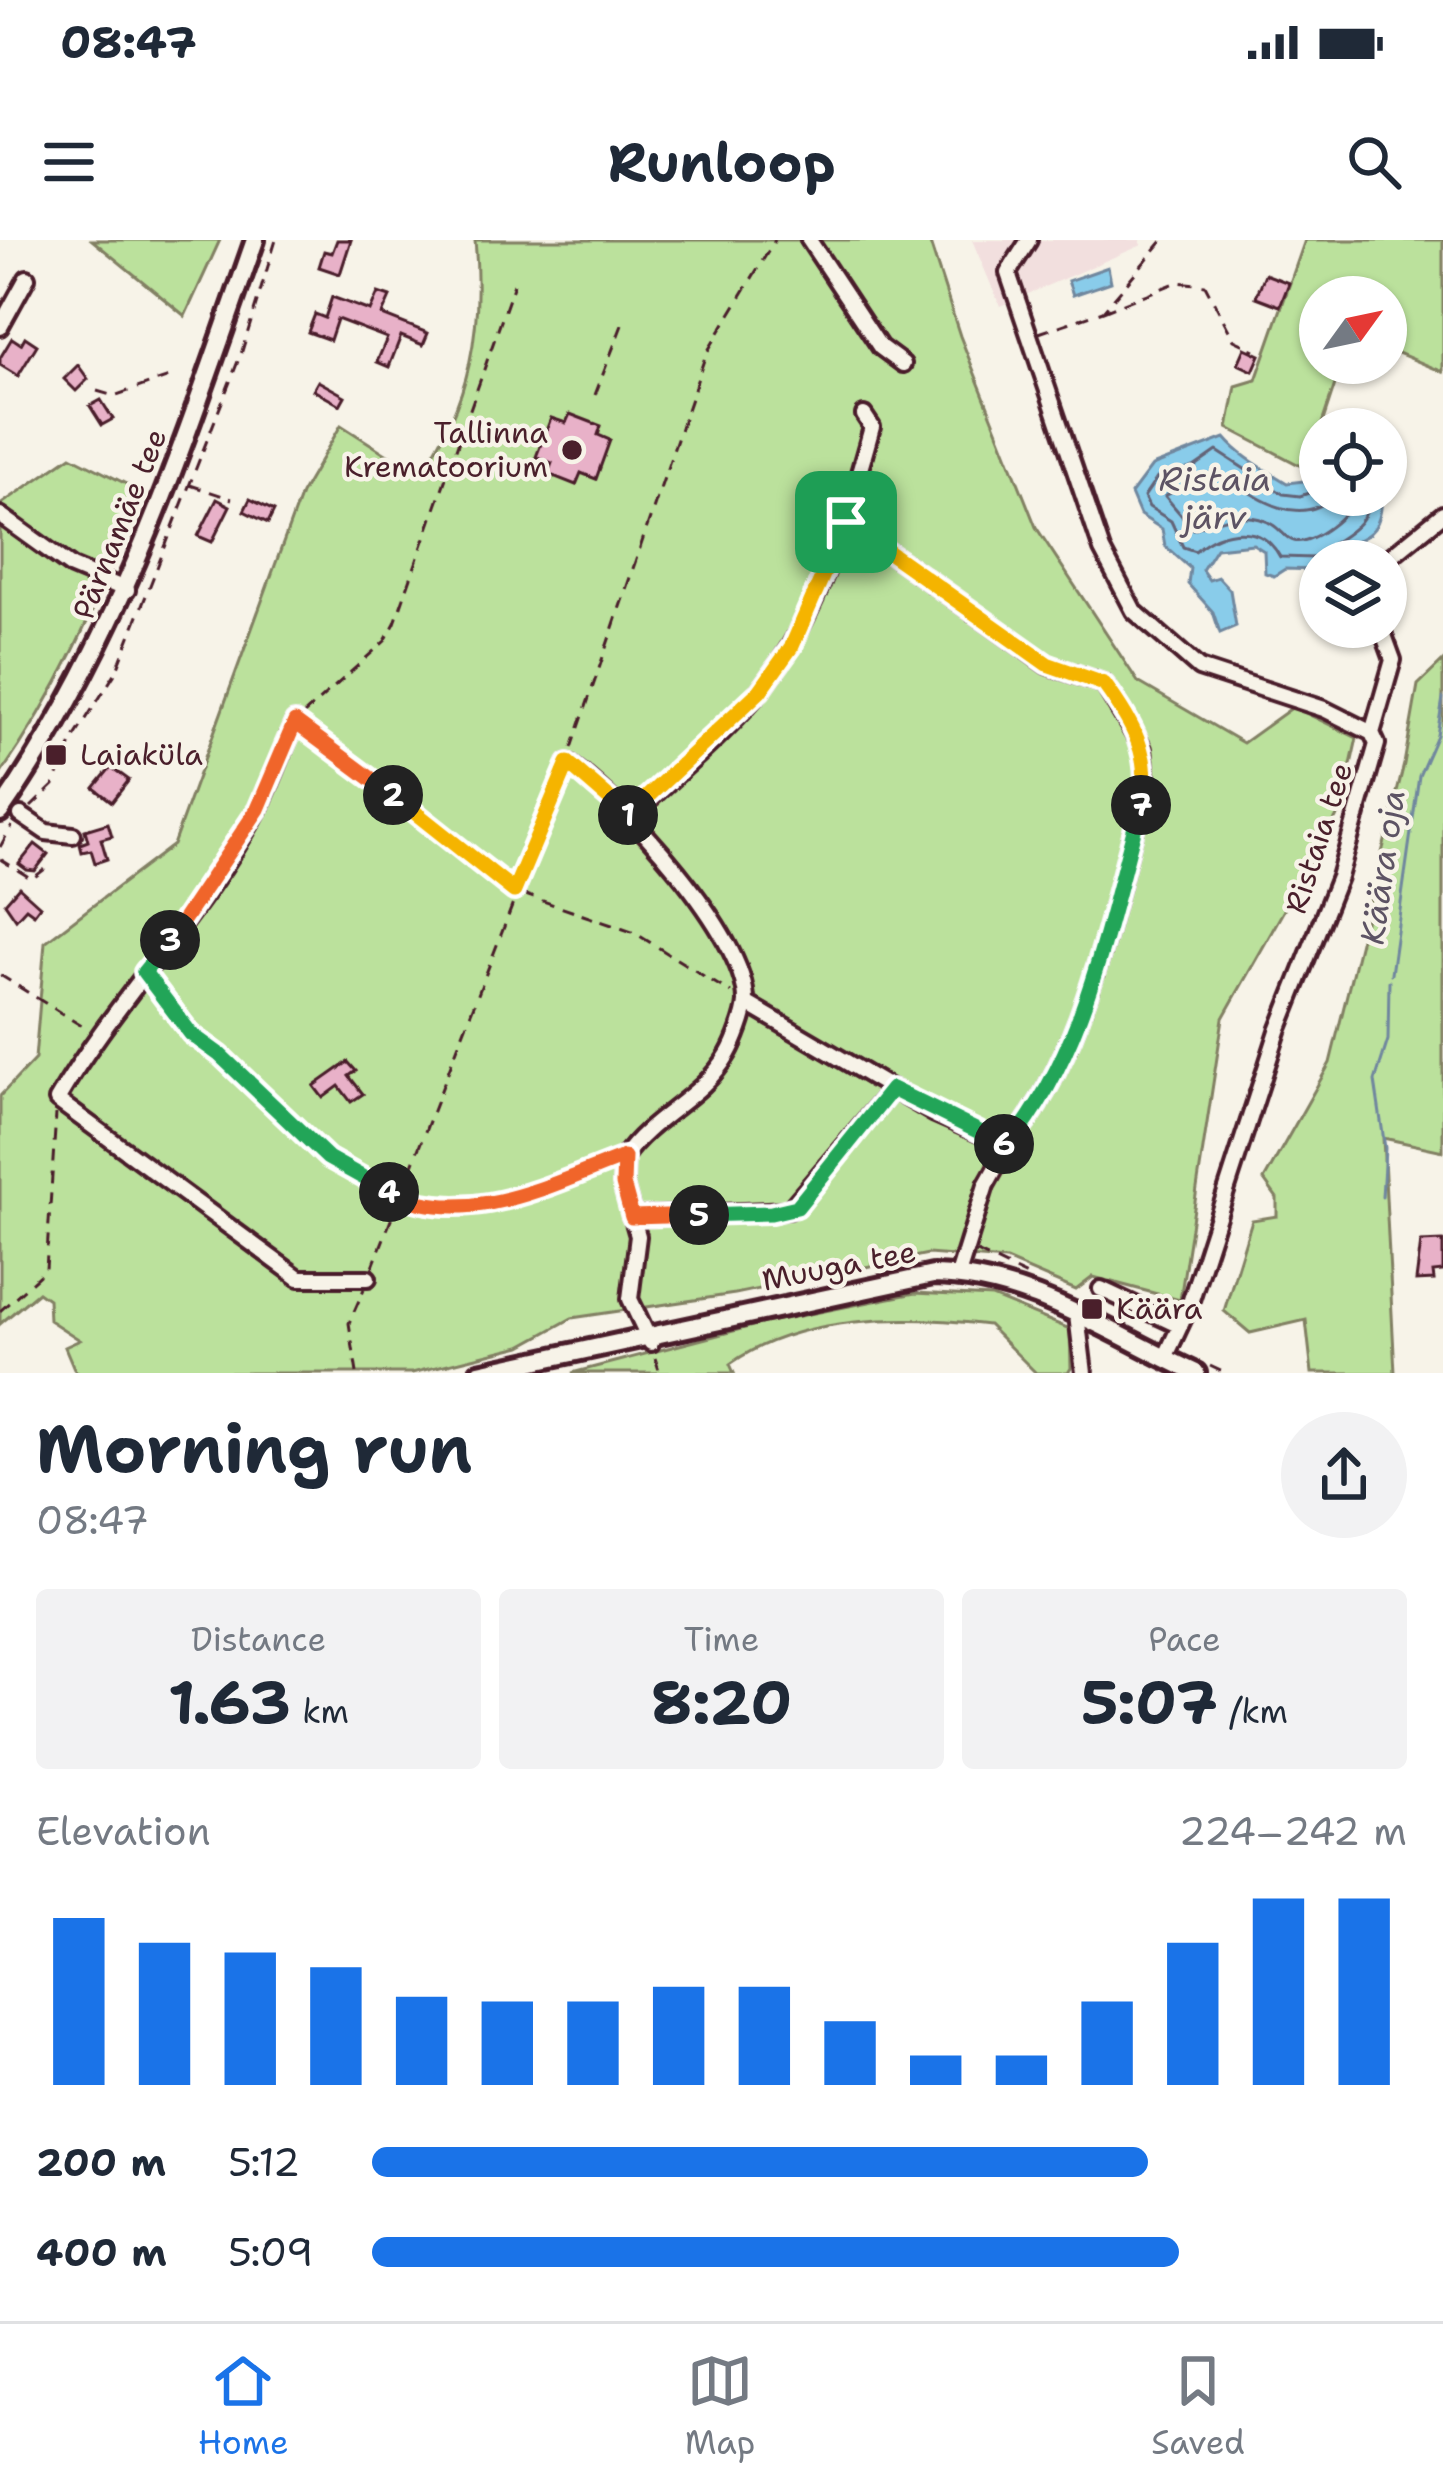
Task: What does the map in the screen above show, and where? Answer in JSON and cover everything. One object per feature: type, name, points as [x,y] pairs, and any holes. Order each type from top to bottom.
[{"type":"main road","name":"Pärnamäe tee","points":[[0,812],[43,748],[127,590],[255,240]]},
{"type":"main road","name":"Muuga tee","points":[[479,1373],[904,1277],[958,1275],[1001,1283],[1196,1373]]},
{"type":"street","points":[[809,240],[880,347],[903,364]]},
{"type":"street","name":"Ristaia tee","points":[[1029,240],[1008,273],[1033,335],[1102,550],[1134,611],[1199,668],[1324,709],[1372,734],[1377,744],[1339,877],[1278,1031],[1180,1326],[1165,1358]]},
{"type":"street","points":[[0,327],[26,278]]},
{"type":"street","points":[[631,817],[760,691],[792,646],[846,522],[872,427],[864,415]]},
{"type":"street","points":[[1407,543],[1443,514]]},
{"type":"street","points":[[0,515],[72,567],[127,590]]},
{"type":"street","points":[[846,522],[1047,664],[1104,684],[1148,766],[1147,783],[1074,1031],[1040,1107],[1008,1146],[986,1185],[958,1275]]},
{"type":"street","points":[[1372,734],[1393,660],[1389,648]]},
{"type":"street","points":[[295,722],[258,809],[97,1035],[57,1100],[299,1278],[368,1278]]},
{"type":"street","points":[[568,763],[631,817],[691,884],[734,963],[746,1003],[730,1051],[712,1079],[624,1157],[623,1184],[638,1236],[630,1299],[648,1338]]},
{"type":"street","points":[[22,815],[46,832],[73,835]]},
{"type":"street","points":[[746,1003],[892,1089],[1008,1146]]},
{"type":"street","points":[[632,1217],[790,1210],[892,1089]]},
{"type":"street","points":[[1101,1289],[1180,1326]]},
{"type":"street","points":[[1077,1315],[1084,1373]]},
{"type":"path","points":[[357,1373],[349,1323],[402,1198],[514,891],[568,763],[706,354],[775,240]]},
{"type":"path","points":[[1103,311],[1163,240]]},
{"type":"path","points":[[1033,335],[1178,282],[1205,285],[1234,340],[1255,350]]},
{"type":"path","points":[[514,284],[395,622],[385,641],[295,722],[514,891],[635,933],[746,1003]]},
{"type":"path","points":[[595,395],[622,325]]},
{"type":"path","points":[[97,391],[114,396],[170,377]]},
{"type":"path","points":[[171,479],[232,499]]},
{"type":"path","points":[[0,859],[32,879],[49,866]]},
{"type":"path","points":[[144,972],[191,1034],[220,1055],[328,1158],[402,1198],[432,1209],[502,1201],[624,1157]]},
{"type":"path","points":[[0,975],[97,1035]]},
{"type":"path","points":[[0,1311],[46,1269],[57,1100]]},
{"type":"path","points":[[967,1247],[1038,1282]]},
{"type":"path","points":[[648,1338],[660,1373]]},
{"type":"shaded area","points":[[972,240],[1140,240],[1142,245],[1000,306]]},
{"type":"green space","points":[[92,240],[220,240],[185,316]]},
{"type":"green space","points":[[475,240],[929,240],[960,336],[1036,527],[1138,682],[1243,743],[1293,707],[1357,738],[1341,809],[1223,1018],[1180,1300],[1093,1277],[1076,1290],[1006,1260],[928,1254],[735,1294],[572,1318],[521,1346],[412,1373],[76,1373],[65,1347],[80,1340],[49,1320],[48,1299],[38,1292],[0,1324],[0,1096],[35,1059],[45,942],[173,845],[301,494],[341,425],[419,475],[437,448],[462,392],[475,334]]},
{"type":"green space","points":[[1305,240],[1443,240],[1443,372],[1407,357],[1407,276],[1299,276],[1299,384],[1335,384],[1327,408],[1299,408],[1299,465],[1228,428],[1236,386],[1256,380]]},
{"type":"green space","points":[[71,456],[140,491],[80,638],[0,775],[0,505]]},
{"type":"green space","points":[[1443,661],[1443,1151],[1383,1138],[1395,1373],[1312,1373],[1306,1320],[1250,1333],[1224,1311],[1252,1220],[1277,1216],[1277,1198],[1264,1180],[1330,1063],[1404,764],[1418,685]]},
{"type":"green space","points":[[915,1293],[992,1297],[1070,1329],[1071,1368],[1068,1373],[1036,1373],[988,1325],[889,1320],[788,1335],[730,1364],[734,1373],[572,1373],[764,1323]]},
{"type":"water","points":[[1108,267],[1111,282],[1073,295],[1068,281]]},
{"type":"water","name":"Ristaia järv","points":[[1225,438],[1287,483],[1299,482],[1299,516],[1379,516],[1371,532],[1358,540],[1299,540],[1299,569],[1285,569],[1274,576],[1265,573],[1264,551],[1253,544],[1216,548],[1202,570],[1209,580],[1218,577],[1230,590],[1236,626],[1220,633],[1213,612],[1188,584],[1190,568],[1165,546],[1162,529],[1140,515],[1131,494],[1152,466]]},
{"type":"building","points":[[337,240],[351,240],[340,274],[319,267],[324,251],[332,253]]},
{"type":"building","points":[[1265,274],[1289,283],[1280,306],[1256,297]]},
{"type":"building","points":[[378,293],[390,297],[382,315],[428,333],[423,345],[401,336],[389,367],[377,362],[387,338],[337,319],[330,340],[308,332],[315,314],[325,318],[332,297],[370,311]]},
{"type":"building","points":[[25,337],[37,345],[18,376],[0,365],[0,358],[12,338],[21,344]]},
{"type":"building","points":[[1245,348],[1260,355],[1253,371],[1238,364]]},
{"type":"building","points":[[78,365],[88,379],[76,391],[64,379]]},
{"type":"building","points":[[318,381],[345,396],[340,405],[313,390]]},
{"type":"building","points":[[101,400],[113,419],[102,425],[90,406]]},
{"type":"building","name":"Tallinna Krematoorium","points":[[570,414],[601,426],[598,435],[610,440],[596,479],[581,473],[576,485],[548,474],[552,463],[536,457],[551,418],[566,423]]},
{"type":"building","points":[[217,499],[230,506],[212,542],[198,536]]},
{"type":"building","points":[[250,499],[274,511],[268,523],[244,511]]},
{"type":"building","points":[[111,767],[129,780],[112,802],[94,788]]},
{"type":"building","points":[[108,823],[112,836],[101,839],[107,859],[95,863],[91,850],[82,852],[80,844],[88,841],[85,830]]},
{"type":"building","points":[[35,844],[48,854],[35,871],[27,870],[19,864]]},
{"type":"building","points":[[19,887],[40,906],[34,914],[26,908],[16,919],[5,903]]},
{"type":"building","points":[[348,1062],[356,1071],[349,1076],[363,1094],[351,1102],[339,1086],[323,1098],[314,1086]]},
{"type":"building","points":[[1443,1241],[1443,1271],[1433,1272],[1434,1280],[1416,1281],[1421,1242]]},
{"type":"waterway","name":"Käära oja","points":[[1391,974],[1419,776],[1437,735],[1443,698]]},
{"type":"waterway","name":"Käära oja","points":[[1382,1197],[1385,1148],[1375,1081],[1388,1040],[1389,981]]},
{"type":"place","name":"Tallinna Krematoorium","points":[[572,450]]},
{"type":"place","name":"Laiaküla","points":[[56,755]]},
{"type":"place","name":"Käära","points":[[1092,1309]]},
{"type":"route","points":[[846,522],[1047,664],[1104,684],[1120,705],[1148,766],[1147,783],[1074,1031],[1040,1107],[1008,1146],[934,1114],[892,1089],[790,1210],[632,1217],[623,1184],[624,1157],[502,1201],[432,1209],[351,1174],[328,1158],[220,1055],[191,1034],[144,972],[258,809],[295,722],[514,891],[568,763],[631,817],[760,691],[792,646],[846,522]]}]
